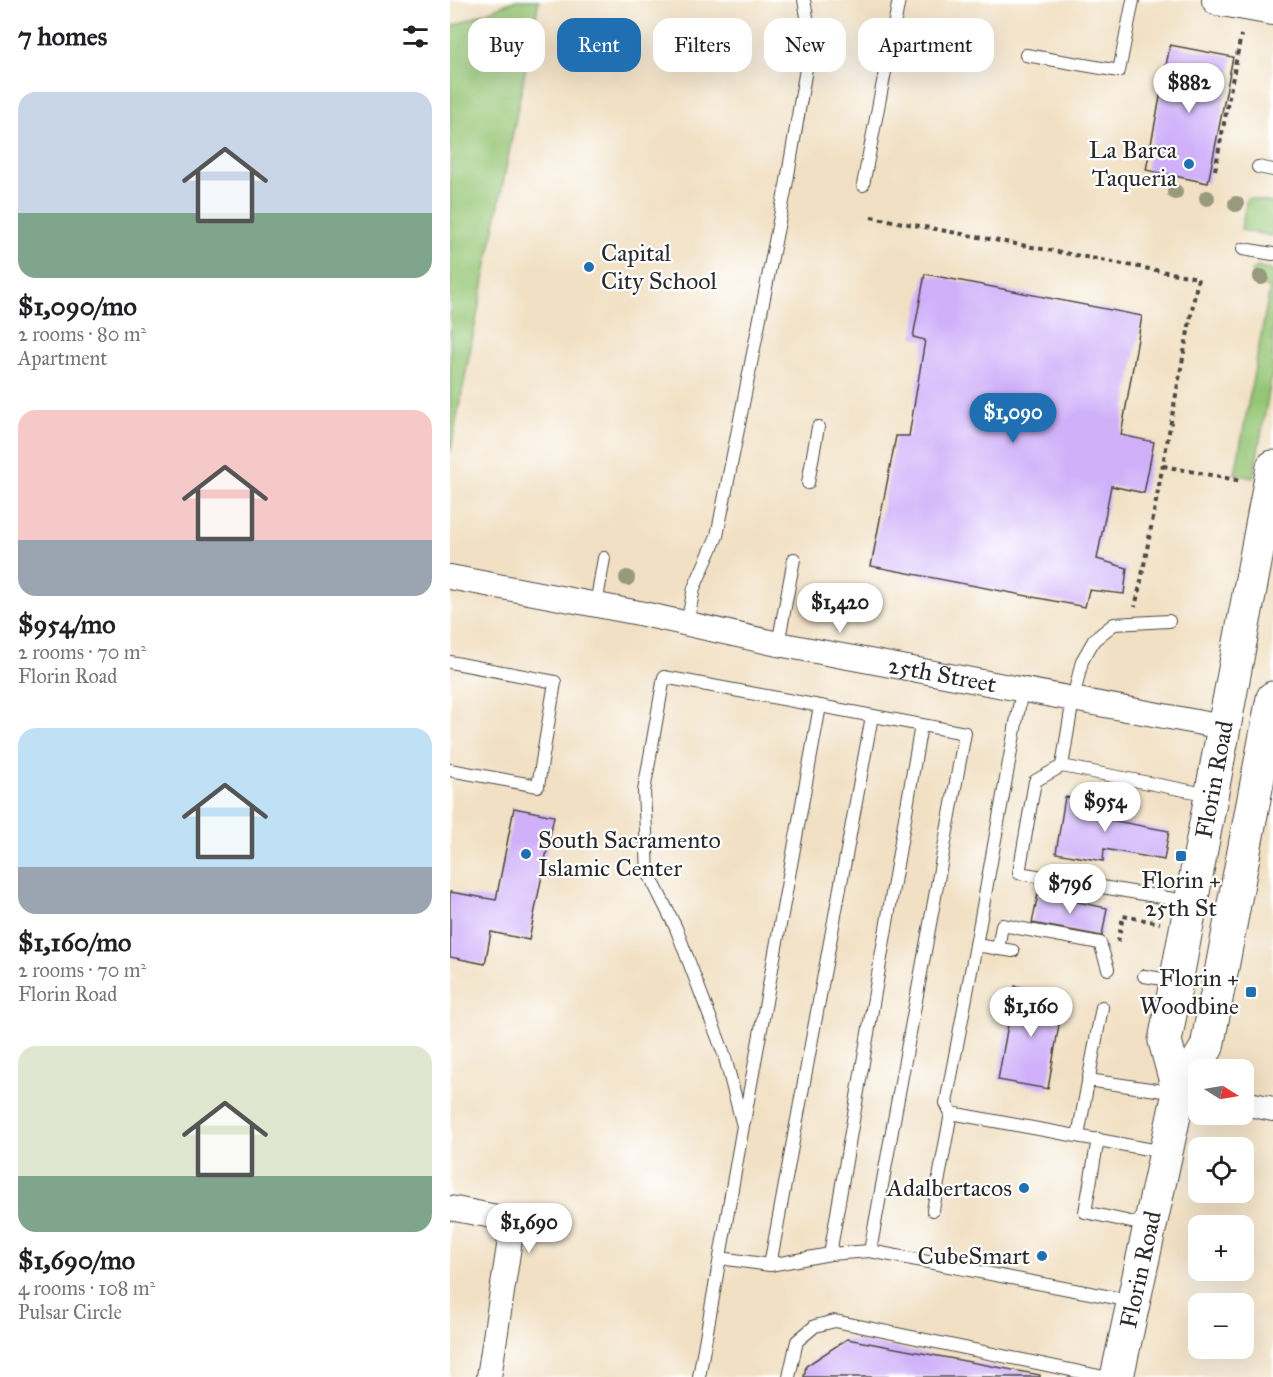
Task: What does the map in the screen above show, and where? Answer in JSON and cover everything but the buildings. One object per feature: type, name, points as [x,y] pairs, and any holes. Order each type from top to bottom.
[{"type":"main road","name":"Florin Road","points":[[1188,1093],[1165,1041],[1273,467]]},
{"type":"main road","points":[[1244,620],[1271,720]]},
{"type":"main road","name":"Florin Road","points":[[1202,1059],[1207,1047],[1271,720]]},
{"type":"main road","points":[[1223,727],[1250,820]]},
{"type":"main road","name":"Florin Road","points":[[1117,1377],[1165,1152],[1188,1097]]},
{"type":"street","points":[[1217,0],[1273,10]]},
{"type":"street","name":"25th Street","points":[[450,577],[778,644],[1223,727]]},
{"type":"street","points":[[1254,1105],[1273,1109]]},
{"type":"street","points":[[450,1208],[513,1220],[489,1377]]},
{"type":"lane","points":[[687,624],[694,588],[717,536],[787,181],[811,39],[804,0]]},
{"type":"lane","points":[[863,185],[899,0]]},
{"type":"lane","points":[[1026,55],[1119,71],[1132,0]]},
{"type":"lane","points":[[1258,167],[1273,170]]},
{"type":"lane","points":[[1243,249],[1273,254]]},
{"type":"lane","points":[[808,483],[818,427]]},
{"type":"lane","points":[[596,605],[604,558]]},
{"type":"lane","points":[[778,644],[794,559]]},
{"type":"lane","points":[[1062,766],[1082,661],[1094,640],[1114,624],[1169,621]]},
{"type":"lane","points":[[450,662],[555,682],[538,786],[450,770]]},
{"type":"lane","points":[[743,1126],[724,1054],[676,928],[648,872],[644,791],[664,677],[965,733],[870,1251]]},
{"type":"lane","points":[[933,1210],[951,1113],[946,1103],[1022,690]]},
{"type":"lane","points":[[699,1377],[820,706]]},
{"type":"lane","points":[[770,1266],[872,716]]},
{"type":"lane","points":[[830,1254],[921,725]]},
{"type":"lane","points":[[1191,902],[1019,873],[1035,781],[1062,766],[1211,795]]},
{"type":"lane","points":[[998,949],[1002,925],[1100,943],[1108,969]]},
{"type":"lane","points":[[976,945],[1013,951]]},
{"type":"lane","points":[[1144,976],[1176,982]]},
{"type":"lane","points":[[1078,1136],[1102,1007]]},
{"type":"lane","points":[[1088,1080],[1188,1095]]},
{"type":"lane","points":[[951,1113],[1165,1152]]},
{"type":"lane","points":[[1098,1139],[1084,1212],[1150,1226]]},
{"type":"lane","points":[[720,1258],[770,1266],[830,1254],[870,1251],[1134,1301]]},
{"type":"lane","points":[[789,1377],[797,1341],[815,1326],[835,1321],[1104,1377]]},
{"type":"path","points":[[1215,170],[1241,35]]},
{"type":"path","points":[[871,217],[1198,278],[1134,609]]},
{"type":"path","points":[[1163,466],[1244,481]]},
{"type":"path","points":[[1118,942],[1123,916],[1163,923]]},
{"type":"green space","points":[[516,0],[539,0],[535,18],[472,18]]},
{"type":"green space","points":[[468,20],[468,72],[525,72],[450,453],[450,27]]},
{"type":"green space","points":[[1247,198],[1273,203],[1273,236],[1241,230]]},
{"type":"green space","points":[[1257,267],[1273,271],[1273,370],[1253,478],[1235,474],[1270,288],[1253,284],[1252,271]]},
{"type":"place","name":"La Barca Taqueria","points":[[1189,164]]},
{"type":"place","name":"Capital City School","points":[[589,267]]},
{"type":"place","name":"South Sacramento Islamic Center","points":[[526,854]]},
{"type":"place","name":"Florin + 25th St","points":[[1181,856]]},
{"type":"place","name":"Florin + Woodbine","points":[[1251,992]]},
{"type":"place","name":"Adalbertacos","points":[[1024,1188]]},
{"type":"place","name":"CubeSmart","points":[[1042,1256]]}]
